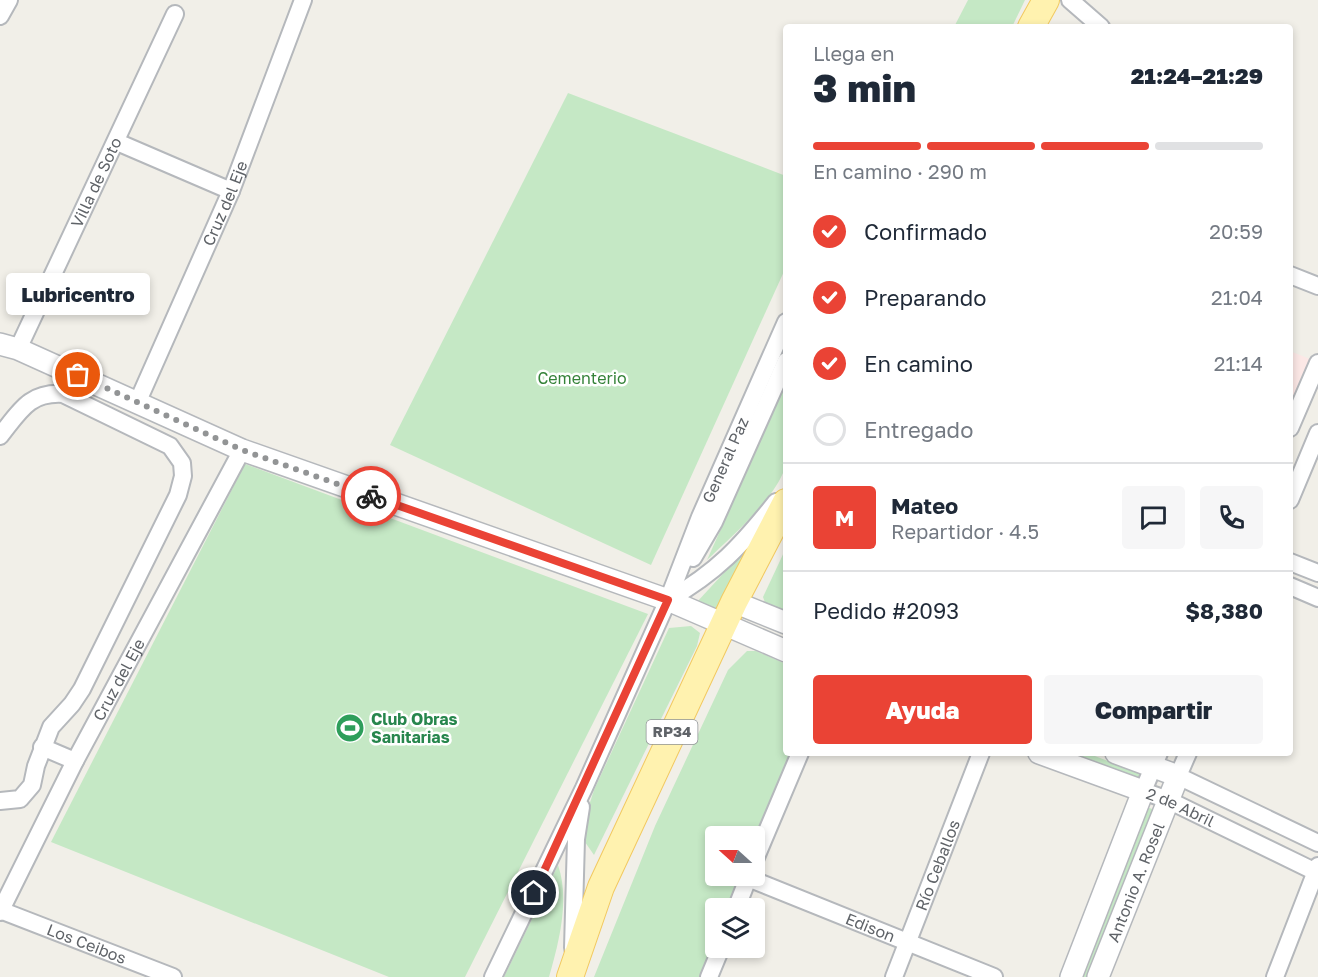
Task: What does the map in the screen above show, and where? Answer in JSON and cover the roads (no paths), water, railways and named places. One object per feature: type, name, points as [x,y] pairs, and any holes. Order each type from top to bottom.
[{"type":"main road","points":[[1033,24],[1046,0]]},
{"type":"main road","name":"RP34","points":[[574,975],[601,887],[783,508]]},
{"type":"main road","name":"RP34","points":[[733,615],[783,523]]},
{"type":"street","points":[[0,16],[9,0]]},
{"type":"street","name":"Cruz del Eje","points":[[138,401],[231,191],[303,0]]},
{"type":"street","points":[[1070,0],[1098,24]]},
{"type":"street","name":"Villa de Soto","points":[[9,346],[117,142],[176,14]]},
{"type":"street","points":[[117,142],[231,191]]},
{"type":"street","points":[[1293,276],[1318,286]]},
{"type":"street","name":"General Paz","points":[[493,977],[584,788],[668,600],[700,517],[783,329]]},
{"type":"street","points":[[9,346],[138,401],[242,450],[668,600],[733,615],[783,623]]},
{"type":"street","points":[[1293,421],[1318,363]]},
{"type":"street","name":"General Paz","points":[[668,600],[714,522],[783,368]]},
{"type":"street","points":[[0,436],[32,400],[44,393],[63,394],[170,446],[182,463],[183,476],[178,495],[82,689],[51,727],[42,747],[32,785],[20,799],[0,801]]},
{"type":"street","points":[[1293,493],[1318,433]]},
{"type":"street","name":"Cruz del Eje","points":[[0,911],[75,761],[242,450]]},
{"type":"street","points":[[668,600],[702,581],[722,565],[746,540],[783,494]]},
{"type":"street","points":[[1293,563],[1318,573]]},
{"type":"street","points":[[1293,587],[1318,598]]},
{"type":"street","points":[[733,615],[783,649]]},
{"type":"street","points":[[42,747],[75,761]]},
{"type":"street","points":[[765,836],[799,756]]},
{"type":"street","name":"Río Ceballos","points":[[894,977],[980,756]]},
{"type":"street","name":"2 de Abril","points":[[1047,756],[1168,800],[1317,870]]},
{"type":"street","name":"2 de Abril","points":[[1133,756],[1156,760],[1179,776],[1318,843]]},
{"type":"street","name":"Antonio A. Rosel","points":[[1098,977],[1187,756]]},
{"type":"street","name":"Antonio A. Rosel","points":[[1071,977],[1156,760]]},
{"type":"street","points":[[574,975],[576,839],[584,788]]},
{"type":"street","points":[[1275,977],[1317,870]]},
{"type":"street","name":"Edison","points":[[765,884],[994,977]]},
{"type":"street","name":"Los Ceibos","points":[[0,911],[139,972],[173,977]]},
{"type":"street","points":[[709,977],[716,958]]},
{"type":"place","name":"Lubricentro","points":[[78,375]]},
{"type":"place","name":"Club Obras Sanitarias","points":[[350,728]]},
{"type":"park label","name":"Cementerio","points":[[582,378]]}]
